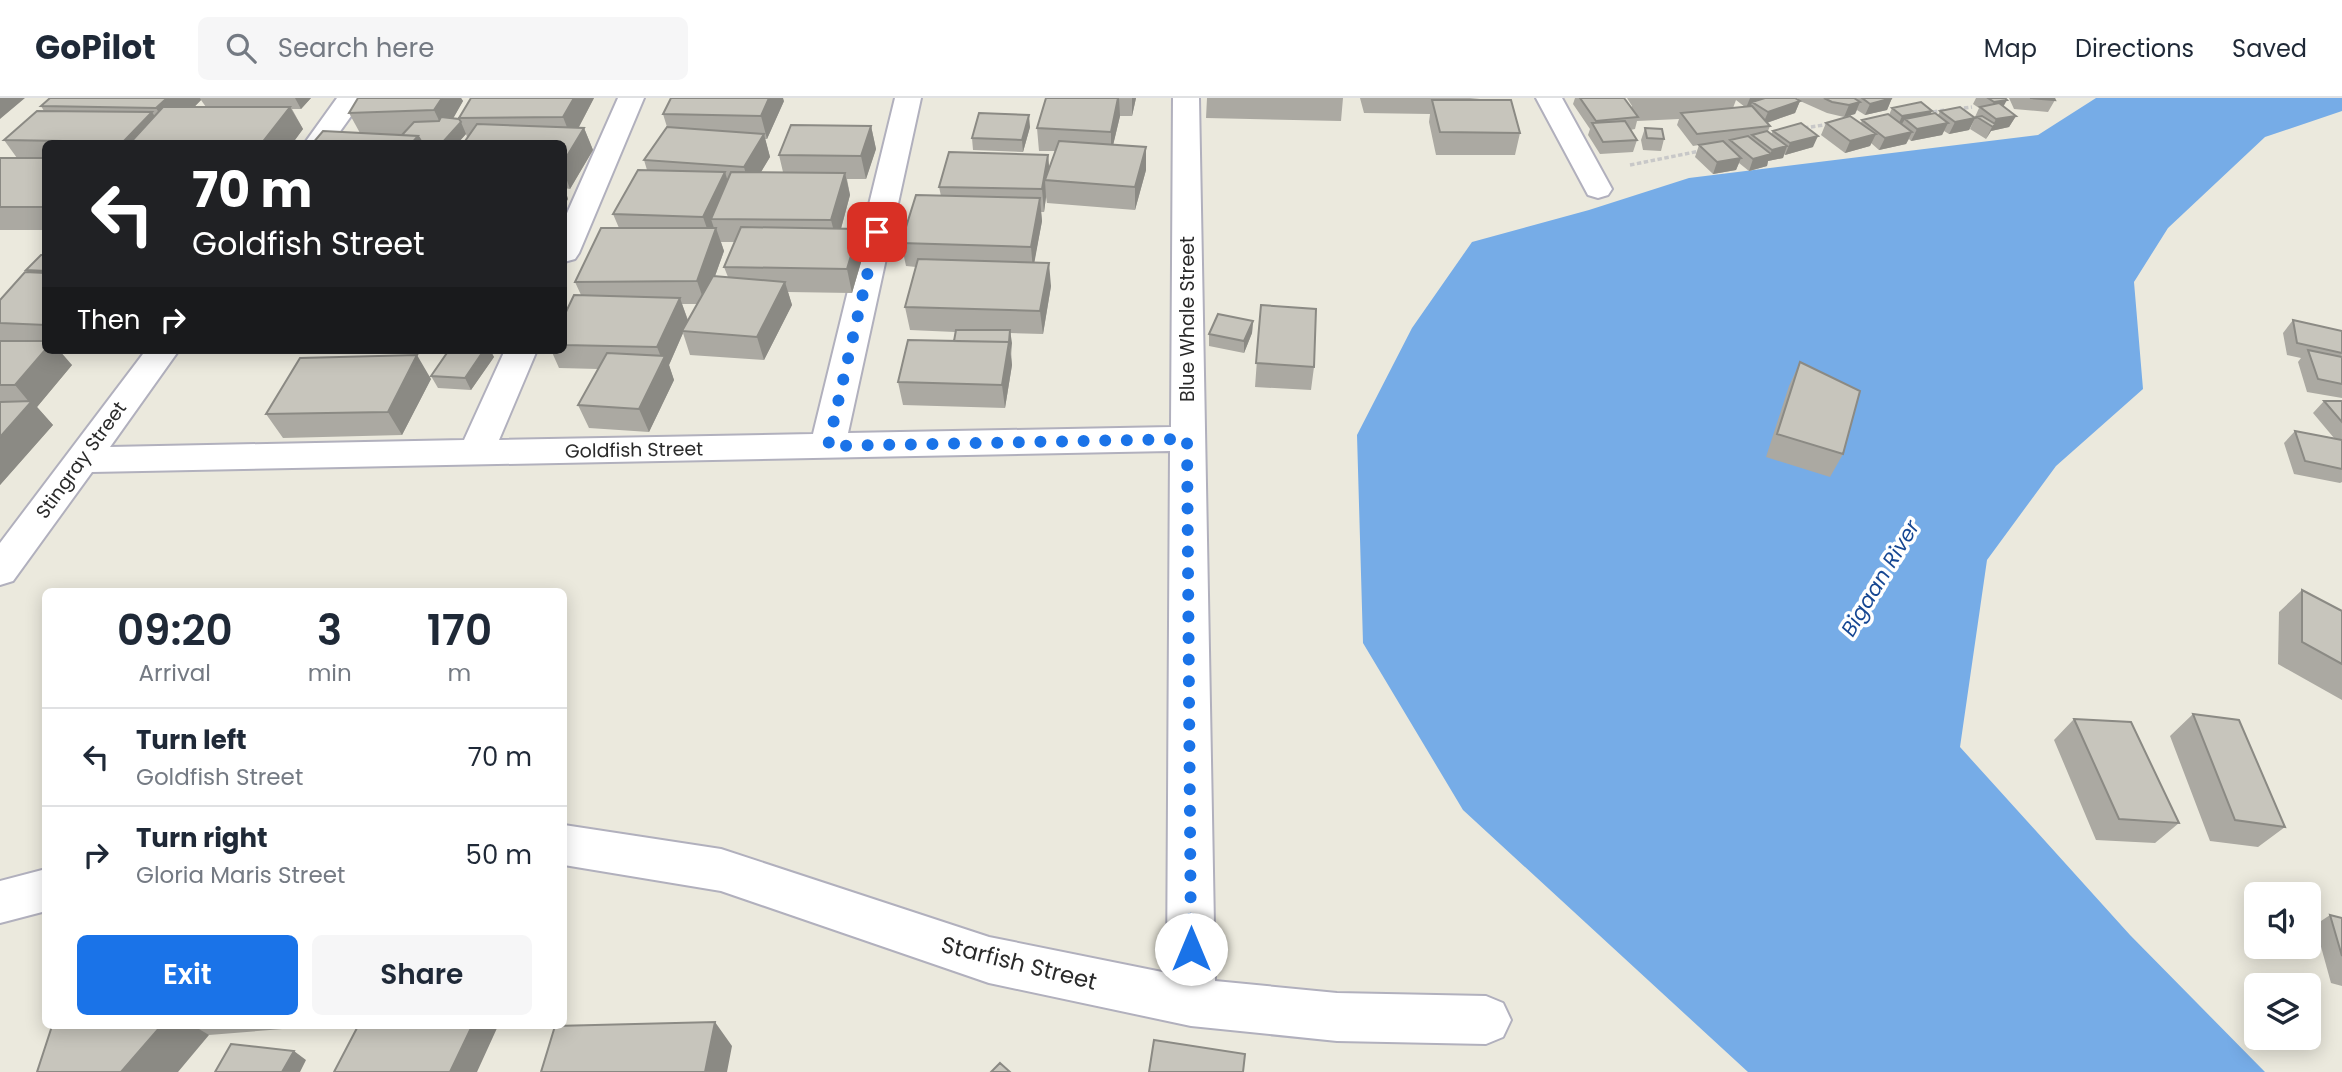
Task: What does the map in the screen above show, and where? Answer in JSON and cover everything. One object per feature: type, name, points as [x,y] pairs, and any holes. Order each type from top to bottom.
[{"type":"street","points":[[320,140],[351,98]]},
{"type":"street","points":[[567,246],[631,98]]},
{"type":"street","points":[[828,446],[908,98]]},
{"type":"street","name":"Blue Whale Street","points":[[1186,98],[1191,1002]]},
{"type":"street","points":[[1549,98],[1593,181]]},
{"type":"street","name":"Stingray Street","points":[[0,571],[160,354]]},
{"type":"street","points":[[476,453],[519,354]]},
{"type":"street","name":"Goldfish Street","points":[[82,460],[1187,439]]},
{"type":"street","name":"Starfish Street","points":[[567,845],[721,870],[989,960],[1191,1002],[1337,1017],[1486,1020]]},
{"type":"street","points":[[0,902],[42,891]]},
{"type":"path","points":[[1919,113],[1972,107]]},
{"type":"path","points":[[1801,128],[1840,123]]},
{"type":"path","points":[[1593,181],[1712,148]]},
{"type":"water","name":"Bigaan River","points":[[2096,98],[2342,98],[2342,111],[2265,137],[2168,228],[2134,282],[2143,389],[2056,466],[1987,560],[1960,747],[2130,935],[2265,1072],[1748,1072],[1463,810],[1363,643],[1357,435],[1412,328],[1472,242],[1589,210],[1689,178],[2038,135]]},
{"type":"building","points":[[50,98],[167,98],[156,108],[41,106]]},
{"type":"building","points":[[358,98],[442,98],[434,110],[349,113]]},
{"type":"building","points":[[471,98],[574,98],[563,117],[459,118]]},
{"type":"building","points":[[671,98],[769,98],[761,116],[663,114]]},
{"type":"building","points":[[1046,98],[1118,98],[1111,132],[1037,128]]},
{"type":"building","points":[[1580,98],[1624,98],[1638,117],[1596,121]]},
{"type":"building","points":[[1765,98],[1795,98],[1800,101],[1768,112],[1752,102]]},
{"type":"building","points":[[1824,98],[1854,98],[1860,102],[1849,105]]},
{"type":"building","points":[[1862,98],[1892,98],[1870,104]]},
{"type":"building","points":[[1988,98],[2005,98],[2007,100],[1994,102]]},
{"type":"building","points":[[1432,100],[1511,100],[1520,133],[1440,132]]},
{"type":"building","points":[[1921,102],[1932,111],[1902,116],[1892,108]]},
{"type":"building","points":[[1999,103],[2016,116],[1996,119],[1980,107]]},
{"type":"building","points":[[1752,106],[1770,126],[1697,134],[1681,113]]},
{"type":"building","points":[[163,107],[290,107],[264,140],[133,140]]},
{"type":"building","points":[[1960,107],[1975,118],[1955,122],[1940,111]]},
{"type":"building","points":[[37,111],[152,112],[125,140],[4,140]]},
{"type":"building","points":[[979,113],[1029,115],[1022,140],[972,138]]},
{"type":"building","points":[[1935,113],[1948,123],[1917,129],[1905,119]]},
{"type":"building","points":[[1888,114],[1912,132],[1885,138],[1862,120]]},
{"type":"building","points":[[1850,116],[1876,134],[1850,141],[1826,123]]},
{"type":"building","points":[[1982,116],[1995,124],[1993,127],[1977,117]]},
{"type":"building","points":[[441,117],[459,119],[461,122],[445,140],[420,140],[418,136],[402,135],[414,122],[439,121]]},
{"type":"building","points":[[1625,121],[1637,140],[1603,142],[1592,123]]},
{"type":"building","points":[[1801,123],[1818,136],[1790,143],[1773,131]]},
{"type":"building","points":[[477,124],[584,128],[567,156],[567,140],[466,140]]},
{"type":"building","points":[[791,125],[871,126],[861,156],[779,155]]},
{"type":"building","points":[[667,127],[764,134],[744,167],[644,160]]},
{"type":"building","points":[[1645,128],[1662,129],[1664,139],[1647,138]]},
{"type":"building","points":[[323,131],[418,136],[414,140],[315,140]]},
{"type":"building","points":[[1767,131],[1787,146],[1772,150],[1752,135]]},
{"type":"building","points":[[1748,136],[1771,154],[1753,159],[1730,140]]},
{"type":"building","points":[[1059,141],[1146,147],[1135,187],[1045,180]]},
{"type":"building","points":[[1723,141],[1741,158],[1717,162],[1699,145]]},
{"type":"building","points":[[949,152],[1048,155],[1042,189],[939,187]]},
{"type":"building","points":[[0,158],[42,158],[42,207],[0,207]]},
{"type":"building","points":[[638,170],[725,172],[703,217],[613,214]]},
{"type":"building","points":[[731,172],[845,173],[831,220],[711,219]]},
{"type":"building","points":[[916,195],[1040,198],[1031,247],[901,243]]},
{"type":"building","points":[[741,227],[859,229],[847,269],[724,267]]},
{"type":"building","points":[[601,228],[716,228],[697,281],[575,282]]},
{"type":"building","points":[[41,255],[42,255],[42,271],[26,270]]},
{"type":"building","points":[[918,259],[1049,263],[1040,311],[905,307]]},
{"type":"building","points":[[25,272],[42,273],[42,325],[0,323],[0,300]]},
{"type":"building","points":[[713,276],[785,282],[757,337],[682,331]]},
{"type":"building","points":[[574,295],[680,298],[657,347],[567,345],[567,310]]},
{"type":"building","points":[[1261,305],[1316,309],[1314,367],[1256,363]]},
{"type":"building","points":[[1218,314],[1253,321],[1244,341],[1209,334]]},
{"type":"building","points":[[2293,320],[2342,331],[2342,353],[2297,343]]},
{"type":"building","points":[[956,330],[1010,330],[1009,342],[954,341]]},
{"type":"building","points":[[908,340],[1009,342],[1002,385],[898,382]]},
{"type":"building","points":[[0,341],[42,341],[42,354],[15,385],[0,385]]},
{"type":"building","points":[[2308,350],[2342,357],[2342,384],[2318,379]]},
{"type":"building","points":[[607,353],[665,356],[639,409],[578,405]]},
{"type":"building","points":[[446,354],[481,354],[465,378],[431,376]]},
{"type":"building","points":[[417,355],[388,412],[266,414],[300,358]]},
{"type":"building","points":[[1800,362],[1860,391],[1843,454],[1777,434]]},
{"type":"building","points":[[32,401],[0,437],[0,402]]},
{"type":"building","points":[[2324,401],[2342,401],[2342,422]]},
{"type":"building","points":[[2295,431],[2342,440],[2342,469],[2305,461]]},
{"type":"building","points":[[2302,590],[2342,611],[2342,664],[2302,642]]},
{"type":"building","points":[[2193,714],[2239,720],[2285,827],[2235,820]]},
{"type":"building","points":[[2074,719],[2131,722],[2179,823],[2119,819]]},
{"type":"building","points":[[2330,915],[2342,918],[2342,956]]},
{"type":"building","points":[[715,1022],[705,1072],[541,1072],[554,1029],[567,1029],[567,1026]]},
{"type":"building","points":[[51,1029],[158,1029],[121,1072],[37,1072]]},
{"type":"building","points":[[356,1029],[471,1029],[450,1072],[334,1072]]},
{"type":"building","points":[[1154,1040],[1245,1054],[1243,1072],[1149,1072]]},
{"type":"building","points":[[231,1044],[294,1051],[282,1072],[215,1072]]},
{"type":"building","points":[[1000,1063],[1010,1072],[991,1072]]},
{"type":"route","points":[[877,232],[828,446],[1187,439],[1191,949]]}]
